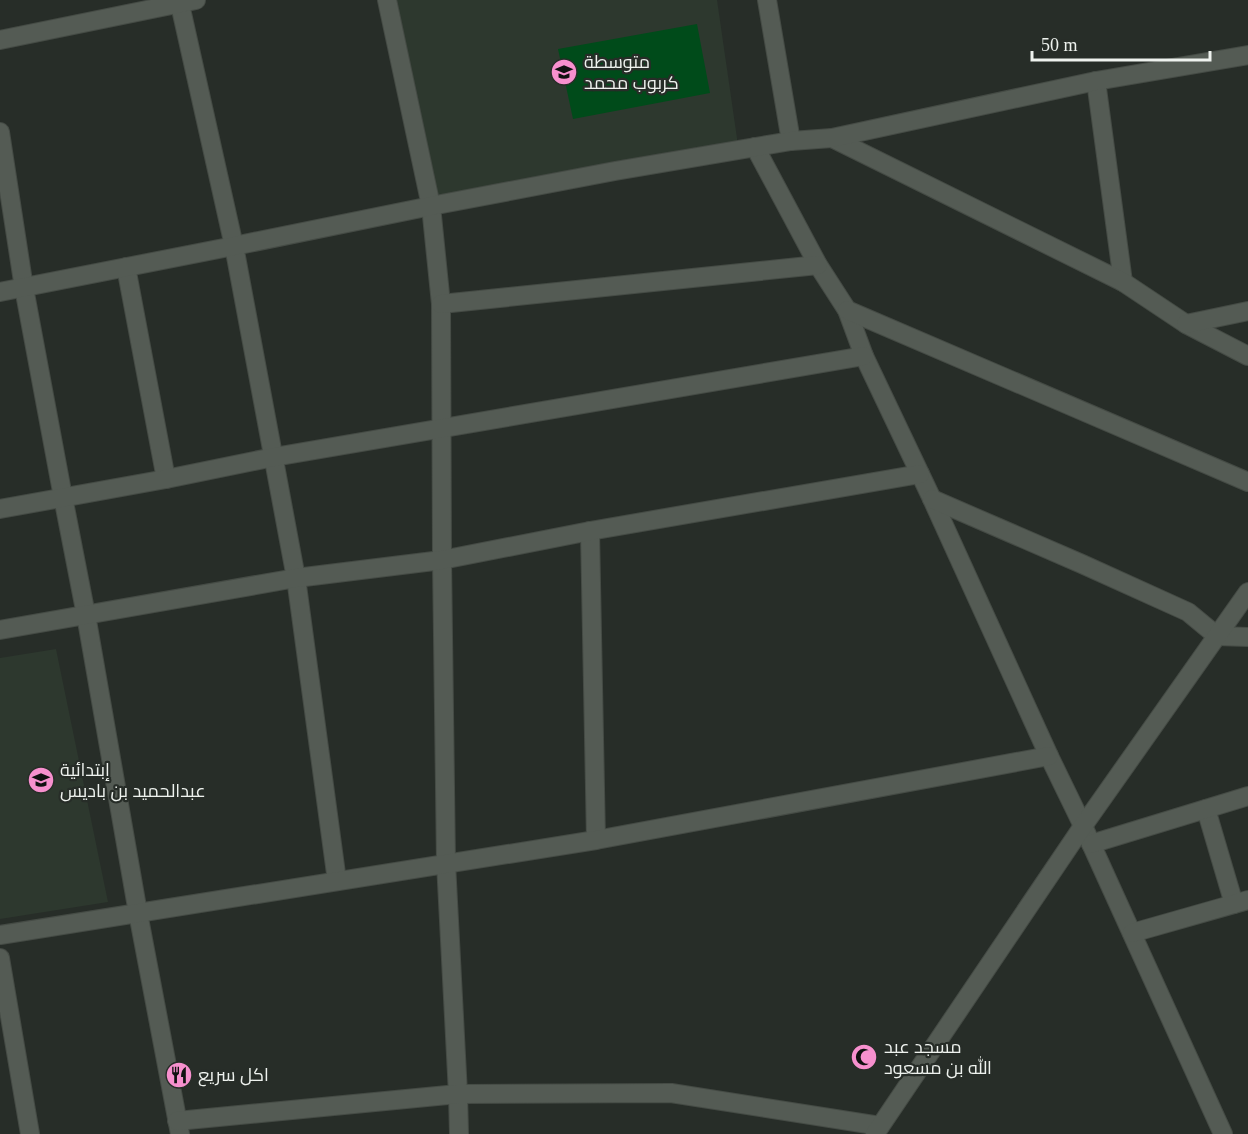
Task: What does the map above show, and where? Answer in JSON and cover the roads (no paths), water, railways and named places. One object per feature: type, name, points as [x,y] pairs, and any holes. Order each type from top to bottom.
[{"type":"street","points":[[387,0],[430,206],[441,304],[446,863],[459,1134]]},
{"type":"street","points":[[766,0],[791,141]]},
{"type":"street","points":[[0,40],[185,1],[234,246],[296,578],[337,881]]},
{"type":"street","points":[[0,292],[430,206],[755,147],[832,138],[1096,81],[1248,55]]},
{"type":"street","points":[[1096,81],[1124,282]]},
{"type":"street","points":[[0,132],[24,288],[86,615],[178,1127],[458,1094],[671,1093],[878,1130],[1083,826],[1248,592]]},
{"type":"street","points":[[832,138],[1124,282],[1186,324],[1248,356]]},
{"type":"street","points":[[755,147],[818,265],[847,310],[864,356],[1083,826],[1223,1134]]},
{"type":"street","points":[[441,304],[818,265]]},
{"type":"street","points":[[126,267],[165,479]]},
{"type":"street","points":[[847,310],[1248,482]]},
{"type":"street","points":[[1186,324],[1248,310]]},
{"type":"street","points":[[0,509],[274,457],[864,356]]},
{"type":"street","points":[[0,630],[296,578],[442,560],[590,531],[920,474]]},
{"type":"street","points":[[932,499],[1188,612],[1217,636],[1248,637]]},
{"type":"street","points":[[590,531],[596,840]]},
{"type":"street","points":[[0,935],[596,840],[1049,756]]},
{"type":"street","points":[[1091,844],[1248,796]]},
{"type":"street","points":[[1132,933],[1241,902],[1206,809]]},
{"type":"street","points":[[0,958],[30,1134]]},
{"type":"place","name":"متوسطة كربوب محمد","points":[[564,72]]},
{"type":"place","name":"إبتدائية عبدالحميد بن باديس","points":[[41,780]]},
{"type":"place","name":"مسجد عبد الله بن مسعود","points":[[864,1057]]},
{"type":"place","name":"اكل سريع","points":[[179,1075]]}]
